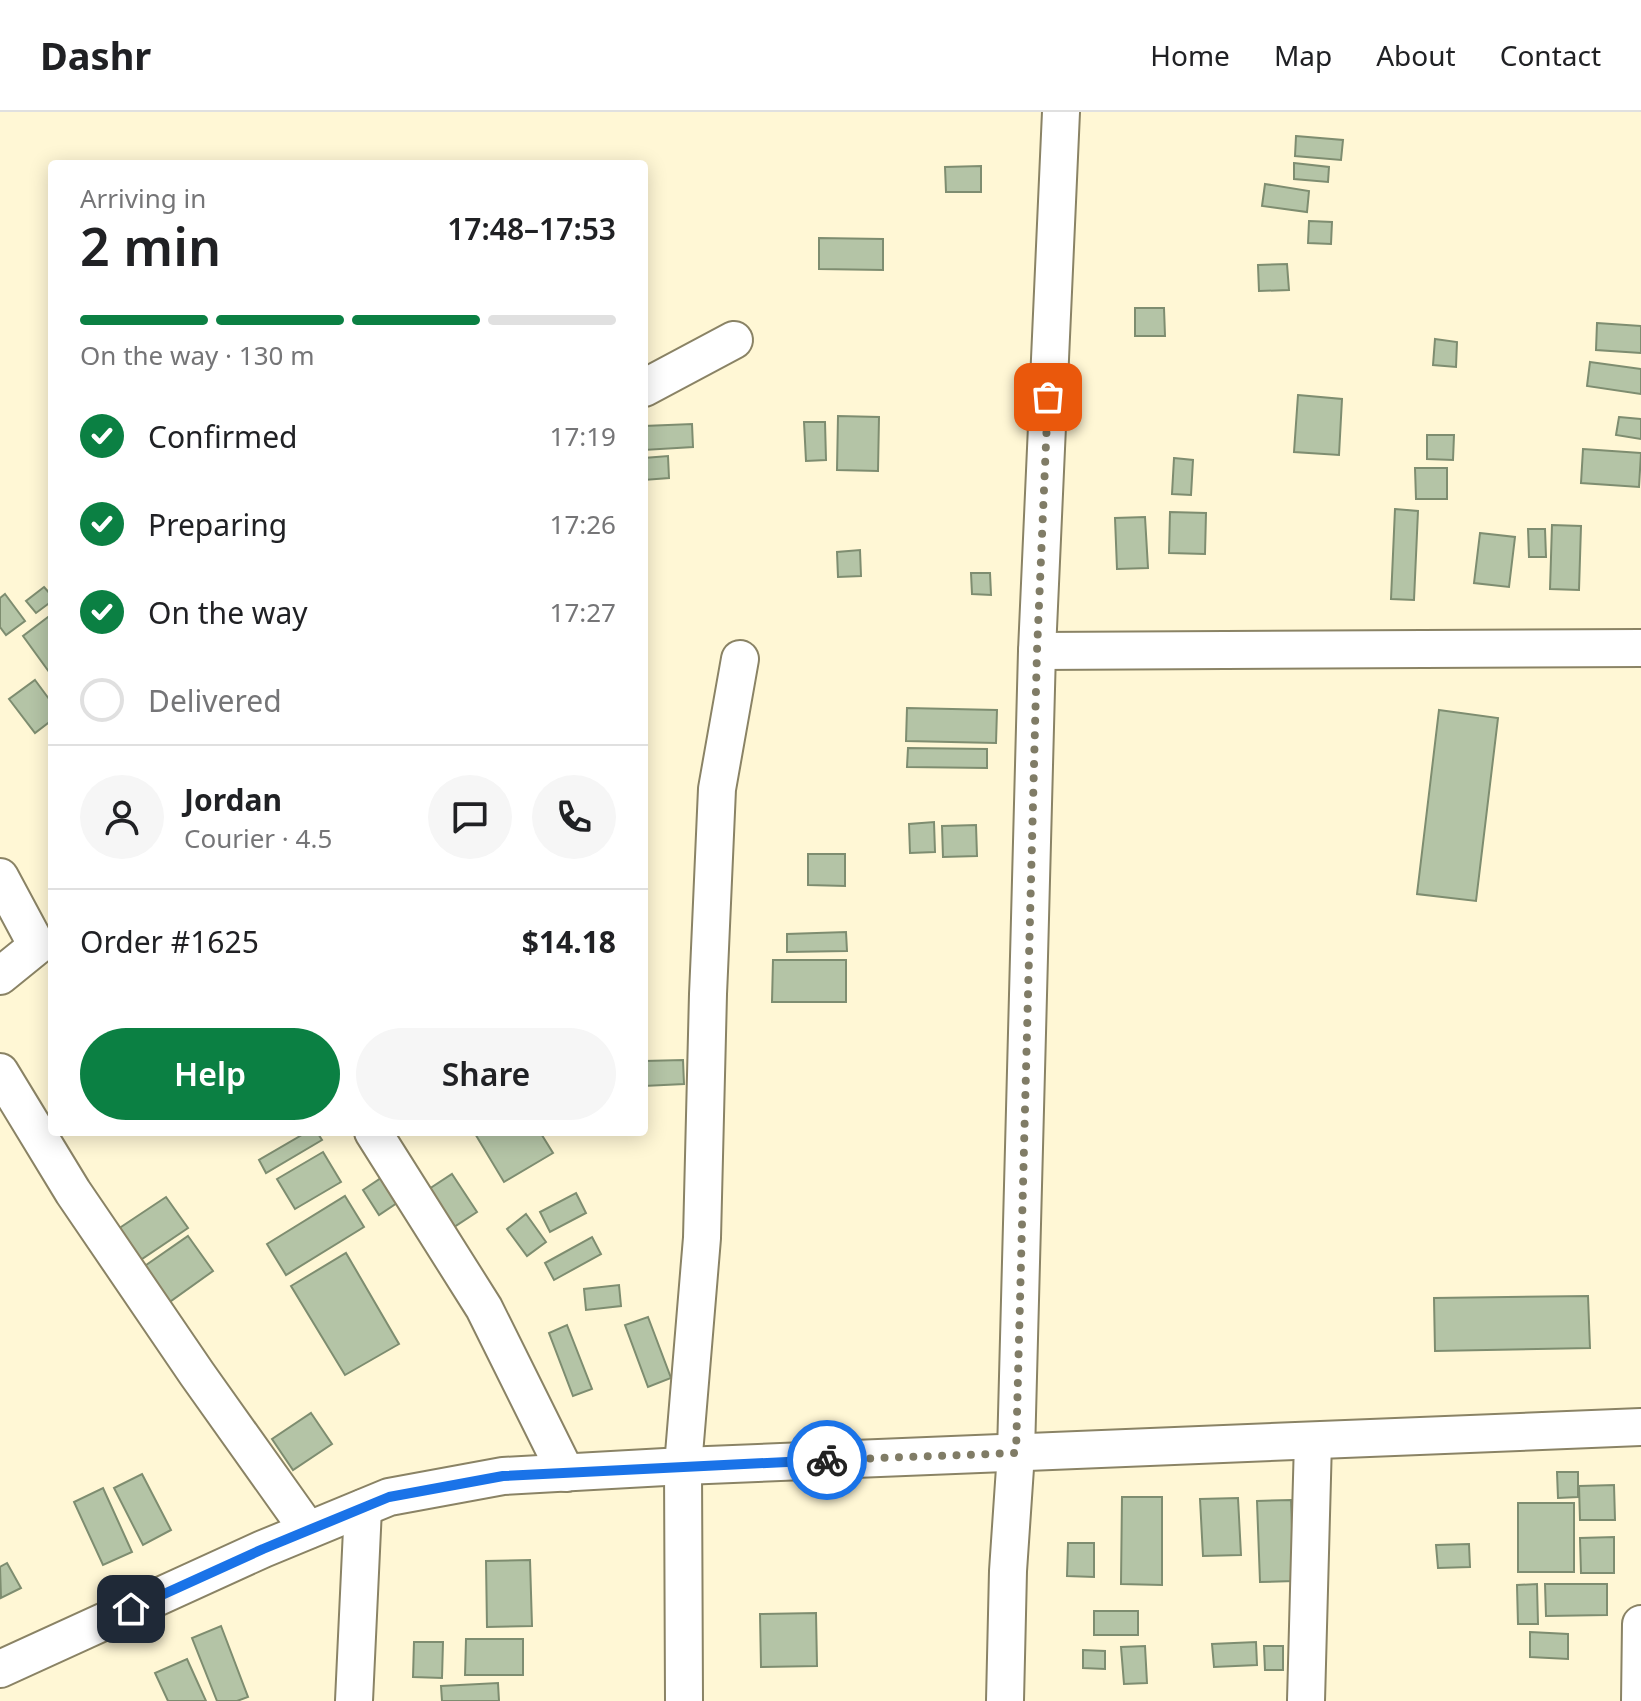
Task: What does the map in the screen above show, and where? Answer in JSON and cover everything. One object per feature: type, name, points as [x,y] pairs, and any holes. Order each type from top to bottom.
[{"type":"street","points":[[1005,1701],[1008,1571],[1016,1453],[1037,651],[1061,112]]},
{"type":"street","points":[[648,386],[734,340]]},
{"type":"street","points":[[1037,651],[1641,648]]},
{"type":"street","points":[[684,1701],[683,1466],[702,1238],[717,789],[740,659]]},
{"type":"street","points":[[0,877],[37,946],[0,976]]},
{"type":"street","points":[[0,1072],[73,1192],[308,1530]]},
{"type":"street","points":[[376,1136],[484,1308],[566,1473]]},
{"type":"street","points":[[0,1669],[263,1549],[389,1497],[503,1476],[1641,1427]]},
{"type":"street","points":[[1306,1701],[1313,1441]]},
{"type":"street","points":[[354,1701],[363,1508]]},
{"type":"street","points":[[1640,1701],[1641,1624]]},
{"type":"building","points":[[1296,136],[1343,140],[1341,160],[1295,156]]},
{"type":"building","points":[[1294,163],[1329,167],[1328,182],[1294,179]]},
{"type":"building","points":[[981,166],[981,192],[946,192],[945,167]]},
{"type":"building","points":[[1265,184],[1309,191],[1307,212],[1262,206]]},
{"type":"building","points":[[1309,221],[1332,222],[1331,244],[1308,243]]},
{"type":"building","points":[[819,238],[883,239],[883,270],[819,269]]},
{"type":"building","points":[[1287,264],[1289,290],[1259,291],[1258,265]]},
{"type":"building","points":[[1135,308],[1164,308],[1165,336],[1135,336]]},
{"type":"building","points":[[1597,323],[1641,326],[1641,353],[1596,350]]},
{"type":"building","points":[[1435,339],[1457,342],[1456,367],[1433,365]]},
{"type":"building","points":[[1590,362],[1641,369],[1641,394],[1587,386]]},
{"type":"building","points":[[1298,395],[1342,399],[1339,455],[1294,452]]},
{"type":"building","points":[[838,416],[879,417],[878,471],[837,470]]},
{"type":"building","points":[[1619,417],[1641,419],[1641,439],[1616,435]]},
{"type":"building","points":[[804,422],[825,422],[826,460],[806,461]]},
{"type":"building","points":[[692,424],[693,447],[648,450],[648,426]]},
{"type":"building","points":[[1427,435],[1454,435],[1453,460],[1427,459]]},
{"type":"building","points":[[1583,449],[1641,453],[1639,487],[1581,483]]},
{"type":"building","points":[[668,456],[669,478],[648,480],[648,458]]},
{"type":"building","points":[[1174,458],[1193,460],[1191,495],[1172,494]]},
{"type":"building","points":[[1415,468],[1447,468],[1447,499],[1416,499]]},
{"type":"building","points":[[1395,509],[1418,511],[1414,600],[1391,599]]},
{"type":"building","points":[[1170,512],[1206,513],[1205,554],[1169,553]]},
{"type":"building","points":[[1145,517],[1148,568],[1117,569],[1115,518]]},
{"type":"building","points":[[1552,525],[1581,526],[1579,590],[1550,589]]},
{"type":"building","points":[[1528,529],[1545,529],[1546,557],[1529,557]]},
{"type":"building","points":[[1480,533],[1515,537],[1509,587],[1474,583]]},
{"type":"building","points":[[860,550],[861,576],[838,577],[837,552]]},
{"type":"building","points":[[971,573],[990,573],[991,595],[972,594]]},
{"type":"building","points":[[44,587],[48,592],[48,604],[36,613],[26,601]]},
{"type":"building","points":[[5,594],[25,621],[6,635],[0,627],[0,598]]},
{"type":"building","points":[[48,617],[48,670],[23,636]]},
{"type":"building","points":[[35,680],[48,698],[48,723],[35,733],[9,699]]},
{"type":"building","points":[[907,708],[997,710],[996,743],[906,741]]},
{"type":"building","points":[[1439,710],[1498,718],[1476,901],[1417,894]]},
{"type":"building","points":[[908,748],[987,749],[987,768],[907,767]]},
{"type":"building","points":[[934,822],[935,852],[910,853],[909,824]]},
{"type":"building","points":[[976,825],[977,856],[943,857],[942,826]]},
{"type":"building","points":[[808,854],[845,854],[845,886],[808,885]]},
{"type":"building","points":[[846,932],[847,951],[787,952],[787,934]]},
{"type":"building","points":[[773,960],[846,960],[846,1002],[772,1002]]},
{"type":"building","points":[[683,1060],[684,1084],[648,1086],[648,1061]]},
{"type":"building","points":[[300,1136],[320,1136],[322,1140],[266,1173],[259,1160]]},
{"type":"building","points":[[476,1136],[542,1136],[553,1153],[504,1182]]},
{"type":"building","points":[[323,1152],[341,1182],[295,1209],[277,1179]]},
{"type":"building","points":[[452,1174],[477,1212],[454,1227],[429,1189]]},
{"type":"building","points":[[384,1176],[400,1201],[379,1215],[363,1190]]},
{"type":"building","points":[[576,1193],[586,1213],[550,1232],[540,1212]]},
{"type":"building","points":[[345,1196],[364,1227],[286,1275],[267,1244]]},
{"type":"building","points":[[166,1197],[188,1228],[136,1263],[115,1231]]},
{"type":"building","points":[[526,1214],[546,1242],[527,1256],[507,1229]]},
{"type":"building","points":[[188,1236],[213,1271],[164,1306],[139,1270]]},
{"type":"building","points":[[592,1237],[601,1254],[554,1280],[545,1263]]},
{"type":"building","points":[[346,1253],[399,1344],[345,1375],[291,1286]]},
{"type":"building","points":[[619,1285],[621,1306],[586,1310],[584,1289]]},
{"type":"building","points":[[1588,1296],[1590,1348],[1435,1351],[1434,1298]]},
{"type":"building","points":[[648,1317],[671,1378],[648,1387],[625,1325]]},
{"type":"building","points":[[567,1325],[592,1389],[573,1396],[549,1333]]},
{"type":"building","points":[[311,1413],[332,1444],[293,1470],[272,1439]]},
{"type":"building","points":[[1557,1472],[1578,1472],[1578,1497],[1558,1498]]},
{"type":"building","points":[[142,1474],[171,1530],[143,1545],[114,1488]]},
{"type":"building","points":[[1614,1485],[1615,1520],[1580,1520],[1579,1486]]},
{"type":"building","points":[[103,1488],[132,1552],[103,1565],[74,1502]]},
{"type":"building","points":[[1122,1497],[1162,1497],[1162,1585],[1121,1584]]},
{"type":"building","points":[[1238,1498],[1241,1555],[1203,1556],[1200,1499]]},
{"type":"building","points":[[1291,1500],[1294,1581],[1260,1582],[1257,1501]]},
{"type":"building","points":[[1518,1503],[1574,1503],[1574,1572],[1518,1572]]},
{"type":"building","points":[[1614,1537],[1614,1573],[1581,1573],[1580,1538]]},
{"type":"building","points":[[1068,1543],[1094,1543],[1094,1577],[1067,1576]]},
{"type":"building","points":[[1469,1544],[1470,1567],[1438,1568],[1436,1545]]},
{"type":"building","points":[[530,1560],[532,1626],[487,1627],[486,1561]]},
{"type":"building","points":[[7,1563],[21,1588],[1,1598],[0,1567]]},
{"type":"building","points":[[1537,1584],[1538,1624],[1518,1624],[1517,1585]]},
{"type":"building","points":[[1545,1584],[1607,1584],[1607,1615],[1546,1616]]},
{"type":"building","points":[[1094,1611],[1138,1611],[1138,1635],[1094,1635]]},
{"type":"building","points":[[816,1613],[817,1666],[761,1667],[760,1614]]},
{"type":"building","points":[[221,1626],[248,1697],[237,1701],[217,1701],[192,1638]]},
{"type":"building","points":[[1530,1632],[1568,1634],[1568,1659],[1530,1657]]},
{"type":"building","points":[[466,1639],[523,1639],[523,1675],[465,1675]]},
{"type":"building","points":[[414,1642],[443,1642],[442,1678],[413,1677]]},
{"type":"building","points":[[1256,1642],[1257,1665],[1214,1667],[1212,1644]]},
{"type":"building","points":[[1145,1646],[1147,1683],[1124,1684],[1121,1647]]},
{"type":"building","points":[[1264,1646],[1283,1646],[1283,1670],[1265,1670]]},
{"type":"building","points":[[1083,1650],[1105,1651],[1105,1669],[1083,1668]]},
{"type":"building","points":[[187,1659],[206,1701],[168,1701],[155,1673]]},
{"type":"building","points":[[498,1683],[499,1701],[442,1701],[441,1686]]},
{"type":"way so far","points":[[827,1460],[1016,1453],[1037,651],[1048,397]]},
{"type":"route","points":[[131,1609],[263,1549],[389,1497],[503,1476],[827,1460]]}]
